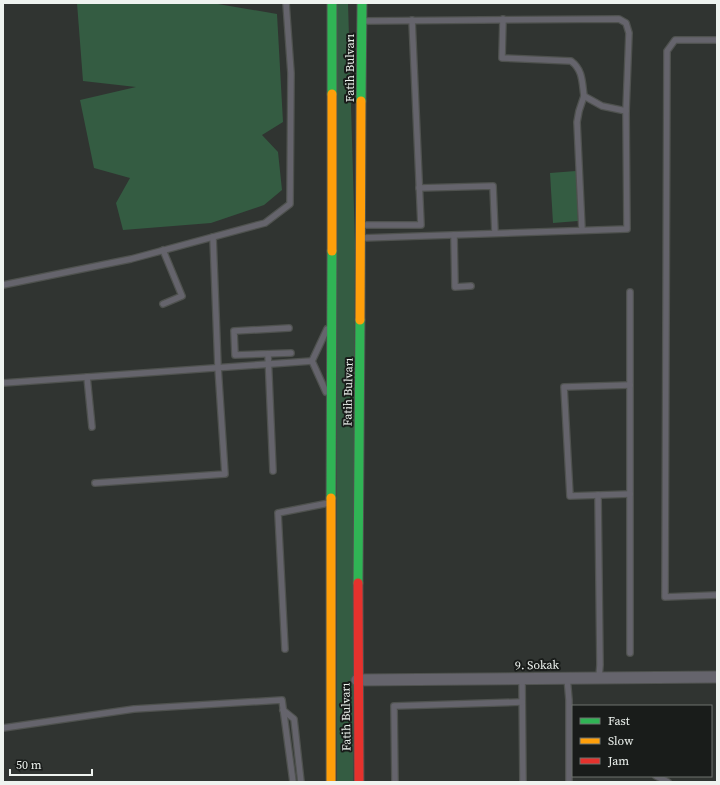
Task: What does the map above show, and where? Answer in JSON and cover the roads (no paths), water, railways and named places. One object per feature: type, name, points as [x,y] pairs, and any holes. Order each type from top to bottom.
[{"type":"main road","name":"Fatih Bulvarı","points":[[331,782],[332,3]]},
{"type":"main road","name":"Fatih Bulvarı","points":[[359,782],[350,679],[361,238],[362,3]]},
{"type":"main road","points":[[332,662],[350,679]]},
{"type":"street","name":"9. Sokak","points":[[350,679],[717,677]]},
{"type":"lane","points":[[3,285],[131,259],[265,223],[290,204],[291,74],[286,3]]},
{"type":"lane","points":[[503,19],[502,58],[571,61],[577,66],[581,73],[584,96],[577,122],[582,230]]},
{"type":"lane","points":[[361,238],[627,229],[626,111],[629,33],[626,23],[619,19],[362,21]]},
{"type":"lane","points":[[361,225],[421,225],[412,20]]},
{"type":"lane","points":[[717,40],[675,40],[667,51],[665,597],[717,596]]},
{"type":"lane","points":[[584,96],[602,106],[626,111]]},
{"type":"lane","points":[[419,188],[493,186],[495,233]]},
{"type":"lane","points":[[454,235],[455,287],[471,286]]},
{"type":"lane","points":[[95,484],[225,474],[218,367],[213,237]]},
{"type":"lane","points":[[163,250],[182,296],[163,304]]},
{"type":"lane","points":[[630,292],[630,653]]},
{"type":"lane","points":[[332,317],[312,361],[332,404]]},
{"type":"lane","points":[[290,328],[234,331],[235,356],[291,353]]},
{"type":"lane","points":[[268,354],[273,471]]},
{"type":"lane","points":[[3,383],[312,361]]},
{"type":"lane","points":[[87,377],[92,426]]},
{"type":"lane","points":[[630,385],[564,387],[570,496],[630,494]]},
{"type":"lane","points":[[598,495],[600,665],[598,677]]},
{"type":"lane","points":[[285,649],[278,513],[332,503]]},
{"type":"lane","points":[[567,677],[571,770],[569,782]]},
{"type":"lane","points":[[522,678],[523,782]]},
{"type":"lane","points":[[3,728],[134,709],[282,700],[293,782]]},
{"type":"lane","points":[[395,782],[394,706],[522,702]]},
{"type":"lane","points":[[283,710],[294,719],[300,782]]},
{"type":"lane","points":[[658,777],[668,782]]}]
